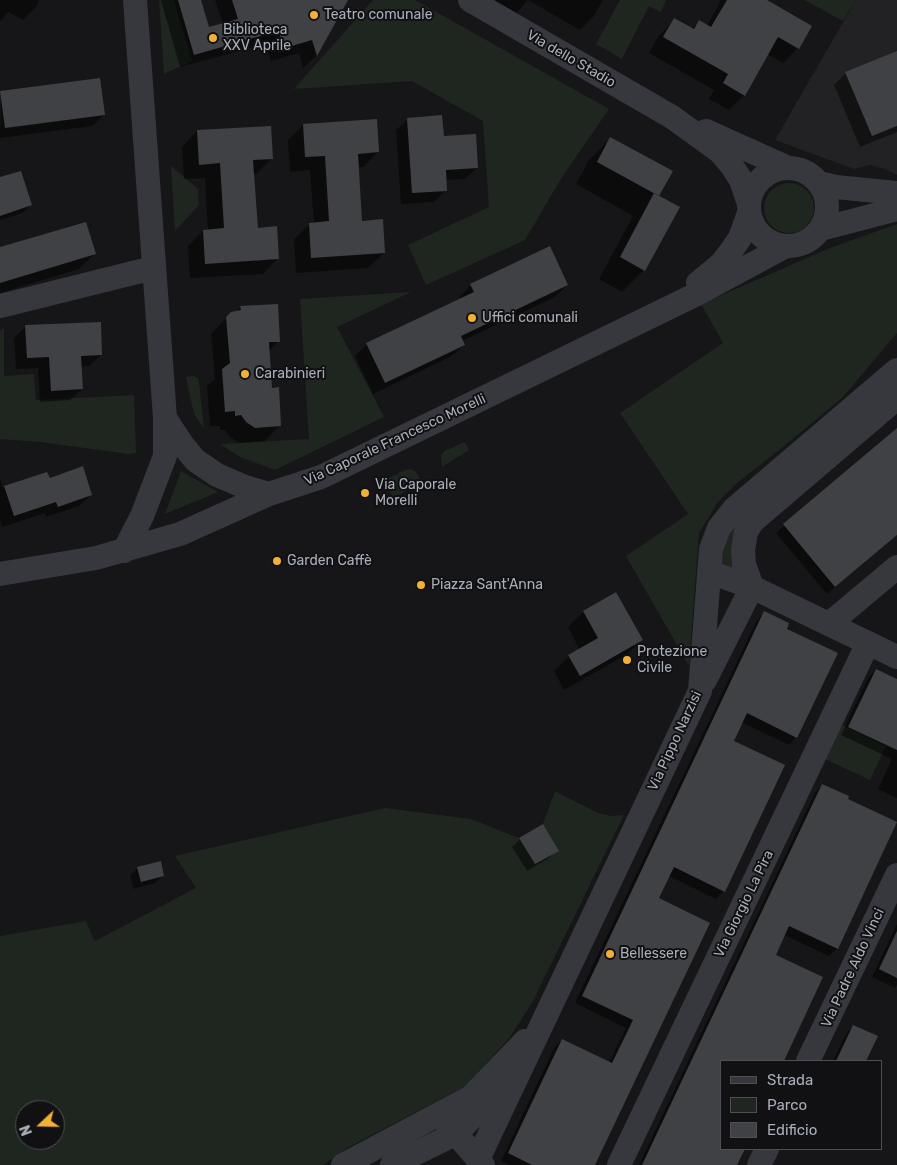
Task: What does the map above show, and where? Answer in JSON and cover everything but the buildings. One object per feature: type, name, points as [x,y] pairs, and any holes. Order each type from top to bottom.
[{"type":"street","points":[[124,550],[142,516],[165,456],[165,418],[135,0]]},
{"type":"street","name":"Via dello Stadio","points":[[470,0],[672,117]]},
{"type":"street","points":[[665,308],[723,280],[786,246],[799,244],[812,238],[821,229],[825,221],[827,205],[819,183],[805,171],[786,167],[672,117]]},
{"type":"street","points":[[672,117],[719,150],[741,180],[753,226],[762,236],[773,243],[786,246]]},
{"type":"street","points":[[665,308],[721,264],[740,238],[749,208],[750,195],[760,179],[777,169],[786,167]]},
{"type":"street","points":[[819,183],[836,187],[897,192]]},
{"type":"street","points":[[821,229],[897,209]]},
{"type":"street","points":[[0,306],[153,268]]},
{"type":"street","name":"Via Caporale Francesco Morelli","points":[[0,574],[96,558],[180,534],[269,494],[321,477],[665,308]]},
{"type":"street","name":"Via Pippo Narzisi","points":[[480,1162],[540,1025],[700,691],[711,549],[719,528],[734,509],[897,370]]},
{"type":"street","points":[[700,691],[752,587],[744,564],[742,550],[746,532],[752,522],[897,398]]},
{"type":"street","points":[[165,418],[195,460],[217,475],[245,487],[269,494]]},
{"type":"street","points":[[829,624],[897,567]]},
{"type":"street","points":[[709,572],[752,587],[897,657]]},
{"type":"street","name":"Via Giorgio La Pira","points":[[619,1165],[868,644]]},
{"type":"street","name":"Via Padre Aldo Vinci","points":[[808,1060],[897,875]]},
{"type":"street","points":[[343,1165],[471,1097],[540,1025]]},
{"type":"street","points":[[392,1165],[455,1134],[517,1075]]},
{"type":"street","points":[[440,1114],[480,1162]]},
{"type":"street","points":[[759,1165],[766,1150]]},
{"type":"shaded area","points":[[856,0],[897,0],[897,175],[870,165],[854,169],[775,140]]},
{"type":"green space","points":[[159,0],[174,0],[192,61],[164,74]]},
{"type":"green space","points":[[373,0],[415,0],[609,109],[562,177],[525,240],[426,285],[408,245],[489,207],[483,121],[412,81],[294,89]]},
{"type":"green space","points":[[620,0],[666,0],[661,12],[649,6],[622,59],[596,44]]},
{"type":"green space","points":[[804,0],[856,0],[843,21]]},
{"type":"green space","points":[[171,166],[198,189],[199,205],[175,231]]},
{"type":"green space","points":[[789,183],[799,185],[807,190],[812,198],[814,208],[812,218],[807,226],[799,231],[789,233],[779,231],[771,226],[766,218],[764,208],[766,198],[771,190],[779,185]]},
{"type":"green space","points":[[897,224],[897,333],[842,398],[737,483],[718,502],[699,533],[689,666],[626,556],[688,514],[620,413],[723,343],[701,304],[830,248]]},
{"type":"green space","points":[[411,292],[337,327],[384,417],[275,470],[240,457],[220,444],[309,439],[300,299]]},
{"type":"green space","points":[[4,328],[4,376],[34,374],[36,400],[134,395],[136,453],[129,454],[40,442],[0,439],[0,331]]},
{"type":"green space","points":[[193,376],[198,378],[199,382],[204,429],[194,414],[186,377]]},
{"type":"green space","points":[[897,382],[897,388],[745,519],[733,568],[727,568],[721,563],[724,537],[731,525]]},
{"type":"green space","points":[[465,442],[469,450],[442,467],[441,455],[444,451]]},
{"type":"green space","points":[[411,469],[415,471],[421,481],[394,498],[383,481]]},
{"type":"green space","points":[[181,471],[218,492],[165,514]]},
{"type":"green space","points":[[841,724],[886,746],[870,780],[825,759]]},
{"type":"green space","points":[[555,791],[598,813],[611,816],[624,815],[532,1003],[510,1037],[466,1086],[349,1147],[323,1165],[0,1165],[0,936],[86,921],[95,941],[196,888],[175,856],[385,808],[471,819],[519,838],[535,864],[558,850],[543,824]]},
{"type":"place","name":"Teatro comunale","points":[[314,15]]},
{"type":"place","name":"Biblioteca XXV Aprile","points":[[213,38]]},
{"type":"place","name":"Uffici comunali","points":[[472,318]]},
{"type":"place","name":"Carabinieri","points":[[245,374]]},
{"type":"place","name":"Via Caporale Morelli","points":[[365,493]]},
{"type":"place","name":"Garden Caffè","points":[[277,561]]},
{"type":"place","name":"Piazza Sant'Anna","points":[[421,585]]},
{"type":"place","name":"Protezione Civile","points":[[627,660]]},
{"type":"place","name":"Bellessere","points":[[610,954]]}]
